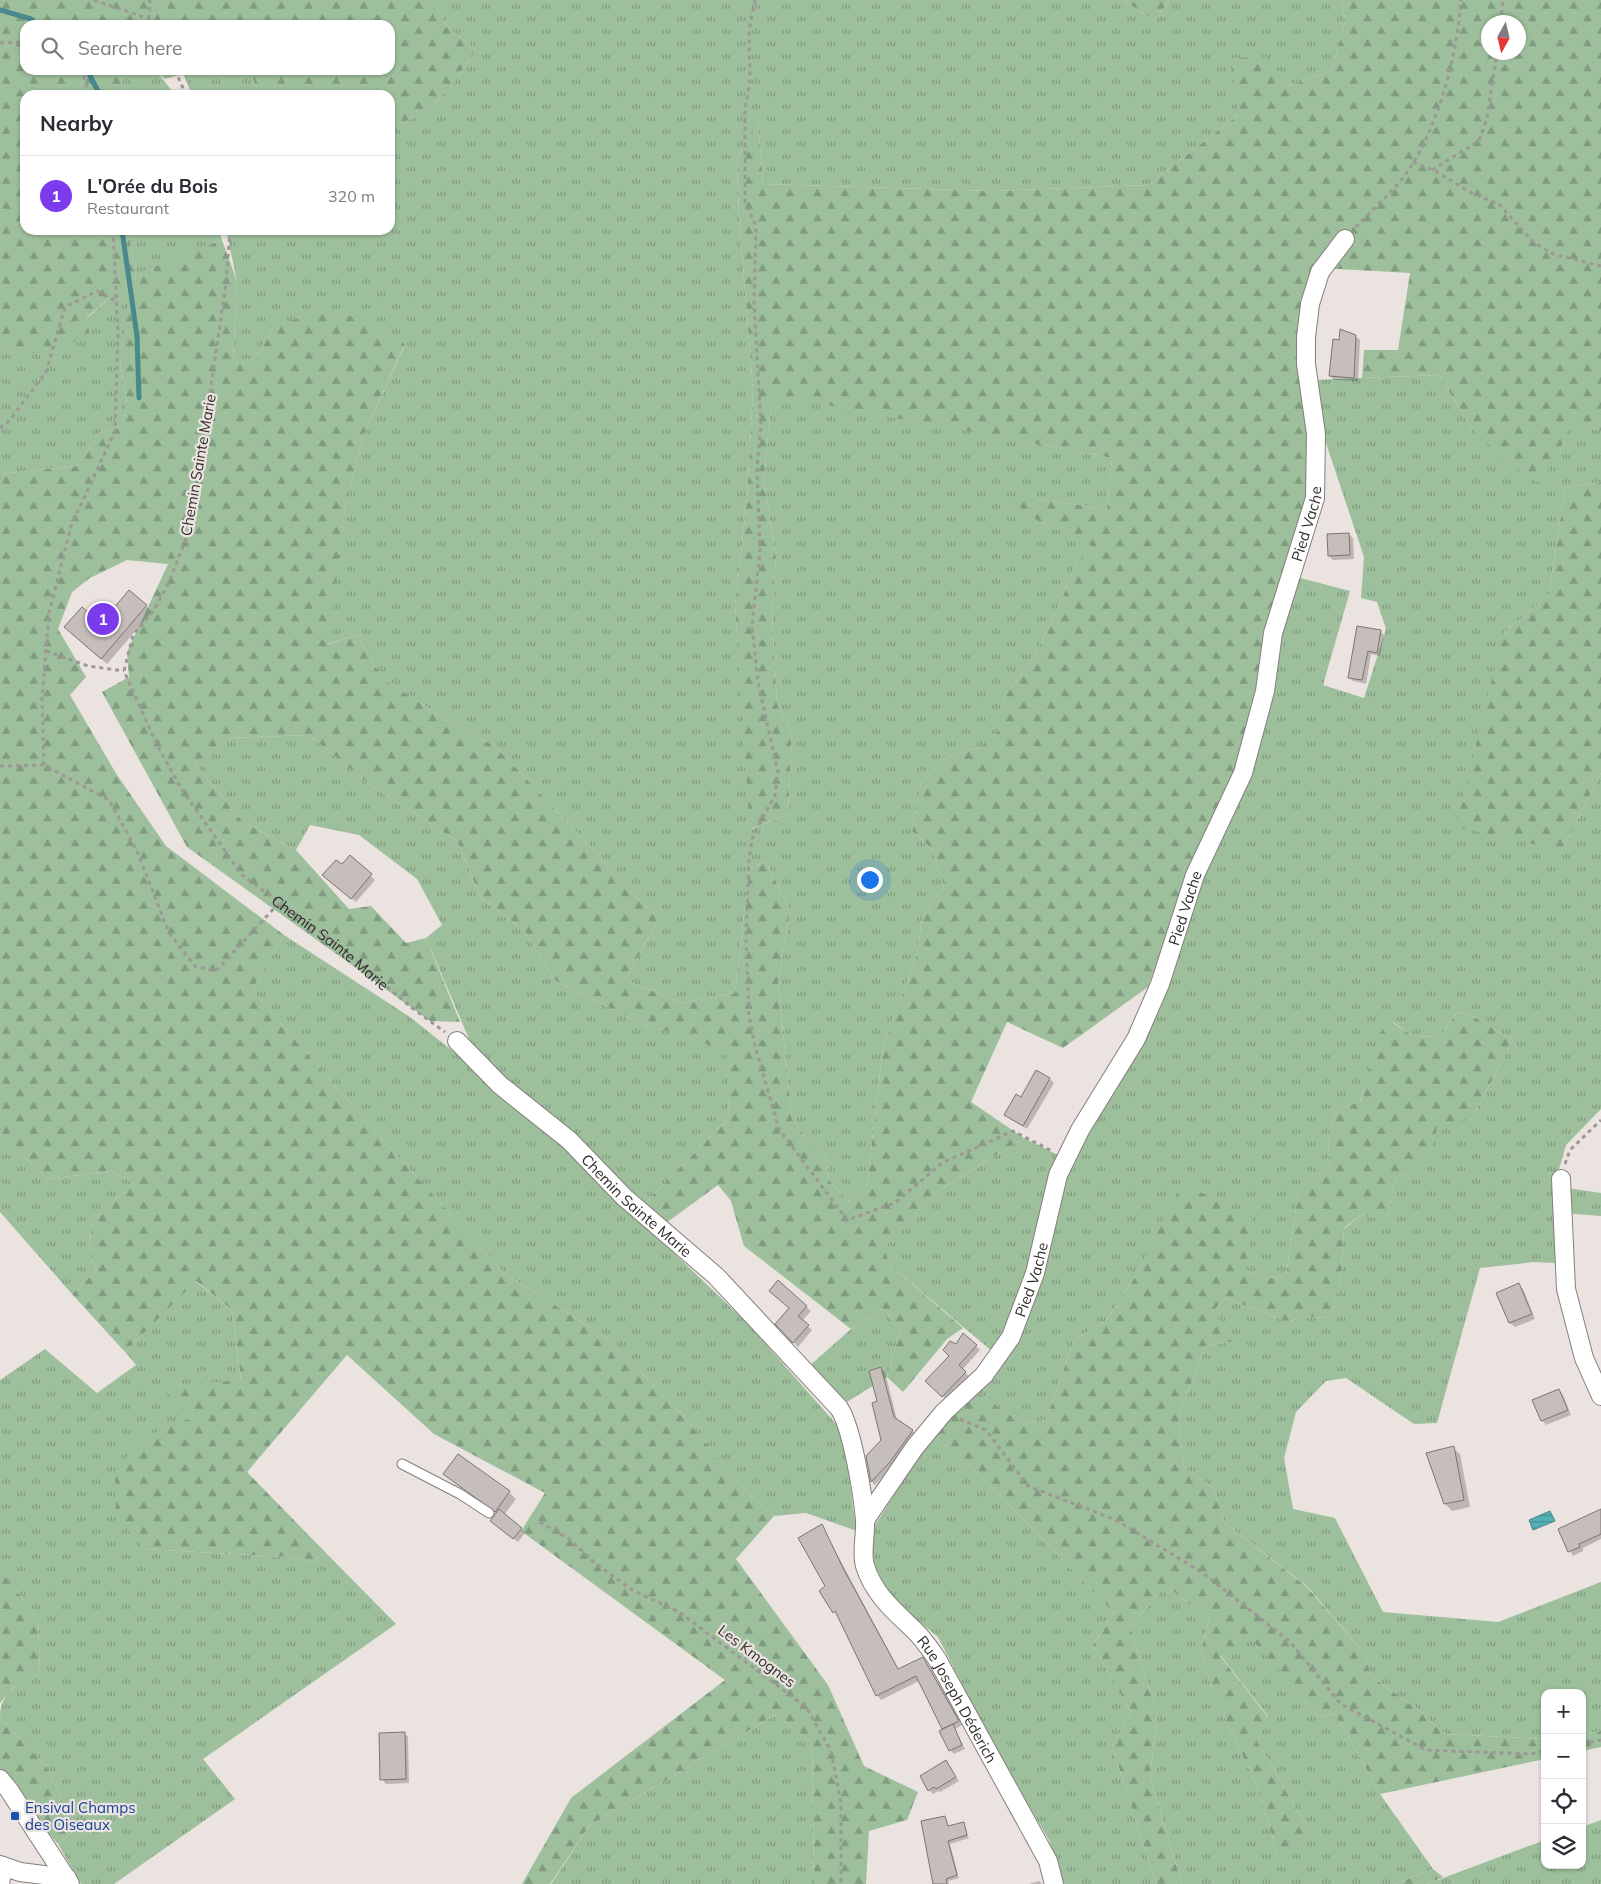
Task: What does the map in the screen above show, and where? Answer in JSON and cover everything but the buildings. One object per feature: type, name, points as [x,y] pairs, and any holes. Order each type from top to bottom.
[{"type":"street","name":"Pied Vache","points":[[865,1520],[915,1447],[944,1412],[984,1375],[1011,1337],[1035,1273],[1058,1175],[1066,1158],[1136,1039],[1160,984],[1194,875],[1244,773],[1265,690],[1273,633],[1315,498],[1316,434],[1306,364],[1306,337],[1310,304],[1320,272],[1345,239]]},
{"type":"street","name":"Chemin Sainte Marie","points":[[457,1041],[500,1085],[570,1140],[624,1197],[716,1276],[839,1408],[846,1419],[850,1434],[865,1520]]},
{"type":"street","points":[[1561,1179],[1566,1289],[1584,1358],[1601,1396]]},
{"type":"street","name":"Rue Joseph Déderich","points":[[865,1520],[864,1564],[875,1590],[891,1610],[915,1630],[938,1659],[1048,1862],[1054,1884]]},
{"type":"street","points":[[5,1784],[68,1881]]},
{"type":"street","points":[[0,1884],[2,1866],[20,1872],[68,1881]]},
{"type":"lane","points":[[402,1464],[460,1494],[489,1513]]},
{"type":"path","points":[[94,0],[149,19],[150,0]]},
{"type":"path","points":[[755,0],[749,30],[750,82],[745,109],[746,202],[756,226],[754,302],[761,426],[757,468],[760,551],[752,625],[758,682],[778,772],[775,795],[752,836],[749,858],[746,936],[749,1015],[755,1046],[779,1129],[847,1220],[895,1203],[942,1163],[1013,1131],[1066,1158]]},
{"type":"path","points":[[1345,239],[1407,173],[1413,162],[1434,117],[1450,70],[1461,0]]},
{"type":"path","points":[[1502,15],[1503,0]]},
{"type":"path","points":[[0,43],[20,42]]},
{"type":"path","points":[[1432,170],[1479,141],[1487,118],[1496,60]]},
{"type":"path","points":[[84,75],[88,90]]},
{"type":"path","points":[[177,75],[184,90]]},
{"type":"path","points":[[1413,162],[1432,170],[1473,194],[1499,204],[1532,241],[1553,254],[1601,266]]},
{"type":"path","points":[[44,765],[42,699],[49,613],[71,526],[115,431],[118,334],[113,235]]},
{"type":"path","name":"Chemin Sainte Marie","points":[[230,235],[226,284],[190,529],[168,584],[154,610],[133,635],[124,671],[158,747],[182,790],[242,875],[338,945],[412,1008],[457,1041]]},
{"type":"path","points":[[0,428],[9,421],[46,372],[65,307],[97,291],[116,301]]},
{"type":"path","points":[[46,651],[88,666],[124,671]]},
{"type":"path","points":[[0,766],[44,765],[109,800],[137,851],[169,933],[195,966],[216,971],[279,903]]},
{"type":"path","points":[[1561,1179],[1570,1150],[1601,1120]]},
{"type":"path","points":[[944,1412],[986,1430],[1028,1486],[1116,1520],[1203,1573],[1289,1641],[1341,1704],[1426,1750],[1531,1754],[1541,1752]]},
{"type":"path","name":"Les Kmognes","points":[[540,1522],[569,1539],[595,1563],[632,1590],[679,1612],[806,1707],[831,1751],[841,1804],[841,1884]]},
{"type":"path","points":[[1586,1743],[1601,1740]]},
{"type":"green space","points":[[0,0],[433,0],[448,28],[476,50],[449,89],[425,113],[395,126],[395,90],[257,90],[252,75],[395,75],[395,20],[20,20],[20,75],[118,75],[126,90],[20,90],[20,235],[129,235],[136,274],[222,240],[237,281],[233,359],[256,359],[273,327],[329,308],[369,323],[405,344],[364,434],[345,508],[328,644],[357,635],[382,678],[456,726],[495,746],[592,848],[624,887],[660,918],[625,980],[682,1003],[735,993],[749,870],[766,861],[790,911],[778,984],[792,1119],[804,1136],[826,1155],[829,1180],[849,1202],[867,1184],[883,1048],[917,954],[922,918],[944,886],[933,850],[912,831],[921,783],[949,757],[981,747],[998,732],[1006,695],[1034,656],[1055,615],[1077,562],[1092,546],[1026,515],[1015,502],[1036,499],[1107,509],[1112,458],[772,395],[764,479],[776,558],[772,616],[777,704],[792,734],[788,814],[750,829],[735,606],[747,499],[753,390],[739,217],[737,159],[758,121],[763,184],[993,191],[1148,185],[1238,115],[1230,58],[1269,57],[1287,86],[1332,71],[1345,21],[1342,0],[1601,0],[1601,431],[1569,423],[1559,454],[1539,483],[1512,466],[1472,429],[1439,375],[1362,378],[1364,350],[1398,350],[1410,273],[1321,268],[1305,352],[1311,440],[1309,506],[1257,696],[1242,761],[1222,805],[1192,859],[1148,987],[1063,1048],[1007,1022],[971,1102],[1024,1138],[934,1193],[884,1248],[890,1265],[963,1328],[947,1339],[903,1392],[887,1377],[900,1332],[883,1308],[851,1329],[744,1246],[731,1201],[718,1185],[666,1223],[642,1206],[729,1118],[726,1050],[640,1023],[554,980],[525,931],[481,898],[457,841],[369,784],[309,735],[229,738],[195,764],[243,822],[296,850],[349,909],[371,906],[406,943],[426,938],[460,1022],[430,1021],[187,847],[102,692],[129,677],[127,652],[168,564],[127,560],[90,578],[72,592],[58,629],[86,677],[70,695],[117,775],[166,846],[284,935],[252,990],[365,1120],[503,1272],[607,1338],[684,1417],[750,1495],[774,1516],[736,1559],[828,1685],[864,1766],[918,1792],[907,1820],[869,1831],[866,1884],[814,1884],[812,1742],[775,1715],[589,1826],[550,1884],[522,1884],[571,1798],[725,1680],[521,1531],[545,1493],[434,1434],[347,1355],[247,1472],[326,1553],[311,1562],[287,1557],[144,1549],[116,1515],[115,1472],[141,1438],[194,1417],[161,1387],[241,1380],[232,1310],[196,1281],[125,1352],[72,1294],[97,1270],[89,1252],[92,1220],[134,1183],[111,1171],[47,1179],[0,1133],[0,474],[77,466],[99,433],[122,427],[127,404],[120,361],[128,304],[136,276],[87,317],[89,333],[54,353],[13,353],[0,342]]},
{"type":"green space","points":[[433,0],[1123,0],[1155,21],[1169,0],[1342,0],[1345,21],[1332,71],[1287,86],[1238,115],[1148,185],[993,191],[763,184],[758,122],[737,159],[739,217],[753,390],[747,499],[735,606],[751,829],[788,814],[792,734],[777,704],[772,616],[776,558],[764,479],[772,394],[1112,458],[1107,509],[1036,499],[1026,515],[1093,546],[1077,562],[1055,615],[1034,656],[1006,695],[999,732],[981,747],[949,757],[921,783],[912,831],[933,850],[944,886],[922,918],[917,954],[883,1048],[867,1184],[849,1202],[829,1180],[826,1155],[804,1136],[792,1119],[778,984],[790,911],[766,861],[749,870],[735,993],[682,1003],[625,980],[660,918],[624,887],[592,848],[495,746],[456,726],[382,678],[357,635],[327,644],[345,508],[364,434],[405,345],[273,327],[256,359],[233,359],[237,281],[227,235],[395,235],[395,126],[425,113],[449,89],[476,50],[448,28]]},
{"type":"green space","points":[[1123,0],[1169,0],[1155,21]]},
{"type":"green space","points":[[118,75],[160,75],[171,90],[126,90]]},
{"type":"green space","points":[[161,75],[178,75],[165,79]]},
{"type":"green space","points":[[184,75],[252,75],[257,90],[190,90]]},
{"type":"green space","points":[[129,235],[220,235],[222,240],[136,275]]},
{"type":"green space","points":[[136,275],[120,361],[127,404],[122,427],[99,433],[77,466],[0,474],[0,342],[13,353],[87,318]]},
{"type":"green space","points":[[1439,375],[1472,429],[1559,454],[1569,422],[1601,431],[1601,482],[1565,488],[1549,594],[1503,634],[1562,850],[1601,773],[1601,1109],[1566,1145],[1556,1180],[1556,1263],[1534,1262],[1480,1268],[1437,1423],[1414,1424],[1346,1378],[1326,1381],[1296,1412],[1284,1458],[1293,1509],[1335,1518],[1383,1612],[1498,1622],[1601,1582],[1601,1731],[1586,1733],[1586,1689],[1541,1689],[1541,1739],[1445,1734],[1416,1708],[1372,1677],[1363,1652],[1308,1587],[1225,1523],[1213,1488],[1183,1466],[1179,1417],[1205,1346],[1231,1342],[1230,1329],[1211,1314],[1225,1298],[1289,1322],[1302,1317],[1330,1318],[1340,1286],[1344,1229],[1362,1214],[1387,1221],[1395,1177],[1412,1172],[1437,1128],[1475,1113],[1513,1040],[1474,1017],[1457,1012],[1440,1037],[1413,1036],[1393,1022],[1371,1069],[1360,1102],[1337,1111],[1328,1138],[1330,1168],[1313,1175],[1298,1194],[1286,1276],[1263,1279],[1246,1270],[1158,1234],[1137,1274],[1106,1321],[1074,1340],[1046,1420],[1022,1423],[975,1391],[1009,1347],[1060,1184],[1139,1044],[1173,975],[1191,903],[1274,659],[1293,576],[1350,591],[1323,685],[1364,698],[1386,629],[1377,602],[1361,598],[1364,557],[1317,416],[1313,380]]},
{"type":"green space","points":[[1601,482],[1601,773],[1562,850],[1456,827],[1503,634],[1549,594],[1565,488]]},
{"type":"green space","points":[[309,735],[369,784],[457,841],[481,898],[525,931],[554,980],[640,1023],[727,1050],[729,1118],[642,1206],[478,1060],[426,938],[442,925],[417,879],[359,835],[310,825],[296,850],[243,822],[195,764],[228,738]]},
{"type":"green space","points":[[284,935],[410,1017],[485,1077],[560,1144],[746,1322],[837,1425],[845,1451],[857,1531],[806,1513],[774,1516],[750,1495],[684,1417],[607,1338],[503,1272],[365,1120],[252,990]]},
{"type":"green space","points":[[1457,1012],[1474,1017],[1513,1040],[1475,1113],[1449,1128],[1437,1128],[1429,1160],[1412,1172],[1395,1177],[1387,1222],[1362,1214],[1344,1228],[1340,1286],[1330,1318],[1302,1317],[1289,1322],[1225,1298],[1211,1314],[1231,1329],[1231,1342],[1205,1346],[1179,1417],[1183,1466],[1213,1488],[1225,1523],[1307,1587],[1363,1652],[1372,1677],[1416,1708],[1445,1734],[1541,1739],[1541,1760],[1380,1794],[1336,1714],[1318,1716],[1251,1638],[1220,1656],[1268,1717],[1257,1741],[1307,1827],[1300,1843],[1277,1853],[1258,1788],[1215,1698],[1201,1652],[1209,1619],[1166,1586],[1130,1626],[1157,1715],[1150,1777],[1182,1884],[1156,1884],[1112,1746],[1131,1713],[1093,1645],[1114,1613],[986,1481],[933,1435],[975,1391],[1022,1423],[1046,1420],[1074,1340],[1106,1321],[1137,1274],[1182,1183],[1252,1218],[1246,1270],[1263,1279],[1286,1276],[1298,1194],[1313,1175],[1330,1168],[1328,1138],[1337,1111],[1361,1101],[1380,1033],[1392,1022],[1413,1036],[1440,1037]]},
{"type":"green space","points":[[0,1133],[47,1179],[111,1171],[134,1183],[92,1220],[89,1252],[97,1270],[72,1294],[0,1212]]},
{"type":"green space","points":[[1024,1138],[1060,1156],[1040,1236],[1004,1337],[993,1352],[890,1265],[883,1248],[934,1193]]},
{"type":"green space","points":[[1567,1188],[1601,1193],[1601,1216],[1565,1213]]},
{"type":"green space","points":[[195,1281],[232,1310],[241,1381],[162,1387],[194,1417],[144,1549],[287,1557],[311,1562],[326,1553],[396,1624],[203,1759],[235,1799],[114,1884],[81,1884],[58,1844],[77,1828],[46,1766],[0,1718],[3,1701],[7,1695],[18,1685],[40,1673],[38,1619],[0,1569],[0,1380],[45,1349],[97,1393],[136,1365],[125,1352]]},
{"type":"green space","points":[[883,1308],[900,1332],[887,1377],[842,1405],[806,1369],[851,1329]]},
{"type":"green space","points":[[933,1435],[986,1481],[1114,1613],[1093,1645],[1131,1713],[1112,1746],[1156,1884],[1063,1884],[1049,1840],[988,1736],[938,1637],[896,1603],[878,1577],[868,1536]]},
{"type":"green space","points":[[0,1569],[38,1619],[40,1673],[13,1688],[0,1703]]},
{"type":"green space","points":[[1166,1586],[1209,1619],[1201,1652],[1215,1698],[1258,1788],[1277,1853],[1307,1827],[1257,1741],[1268,1716],[1220,1655],[1251,1637],[1318,1716],[1336,1714],[1380,1794],[1433,1869],[1395,1884],[1182,1884],[1150,1777],[1157,1715],[1130,1626]]},
{"type":"green space","points":[[775,1715],[812,1742],[814,1884],[551,1884],[589,1826]]},
{"type":"green space","points":[[0,1718],[46,1766],[77,1828],[58,1844],[0,1776]]},
{"type":"green space","points":[[1601,1731],[1601,1747],[1586,1750],[1586,1733]]},
{"type":"green space","points":[[1601,1820],[1601,1884],[1427,1884],[1541,1841],[1541,1869],[1586,1869],[1586,1826]]},
{"type":"green space","points":[[1433,1869],[1443,1877],[1427,1884],[1395,1884]]},
{"type":"water","points":[[1550,1511],[1555,1521],[1533,1530],[1529,1520]]},
{"type":"waterway","points":[[0,10],[32,20]]},
{"type":"waterway","points":[[90,75],[97,90]]},
{"type":"waterway","points":[[123,235],[137,336],[139,398]]},
{"type":"place","name":"L'Orée du Bois","points":[[103,619]]},
{"type":"place","name":"Ensival Champs des Oiseaux","points":[[15,1816]]}]
